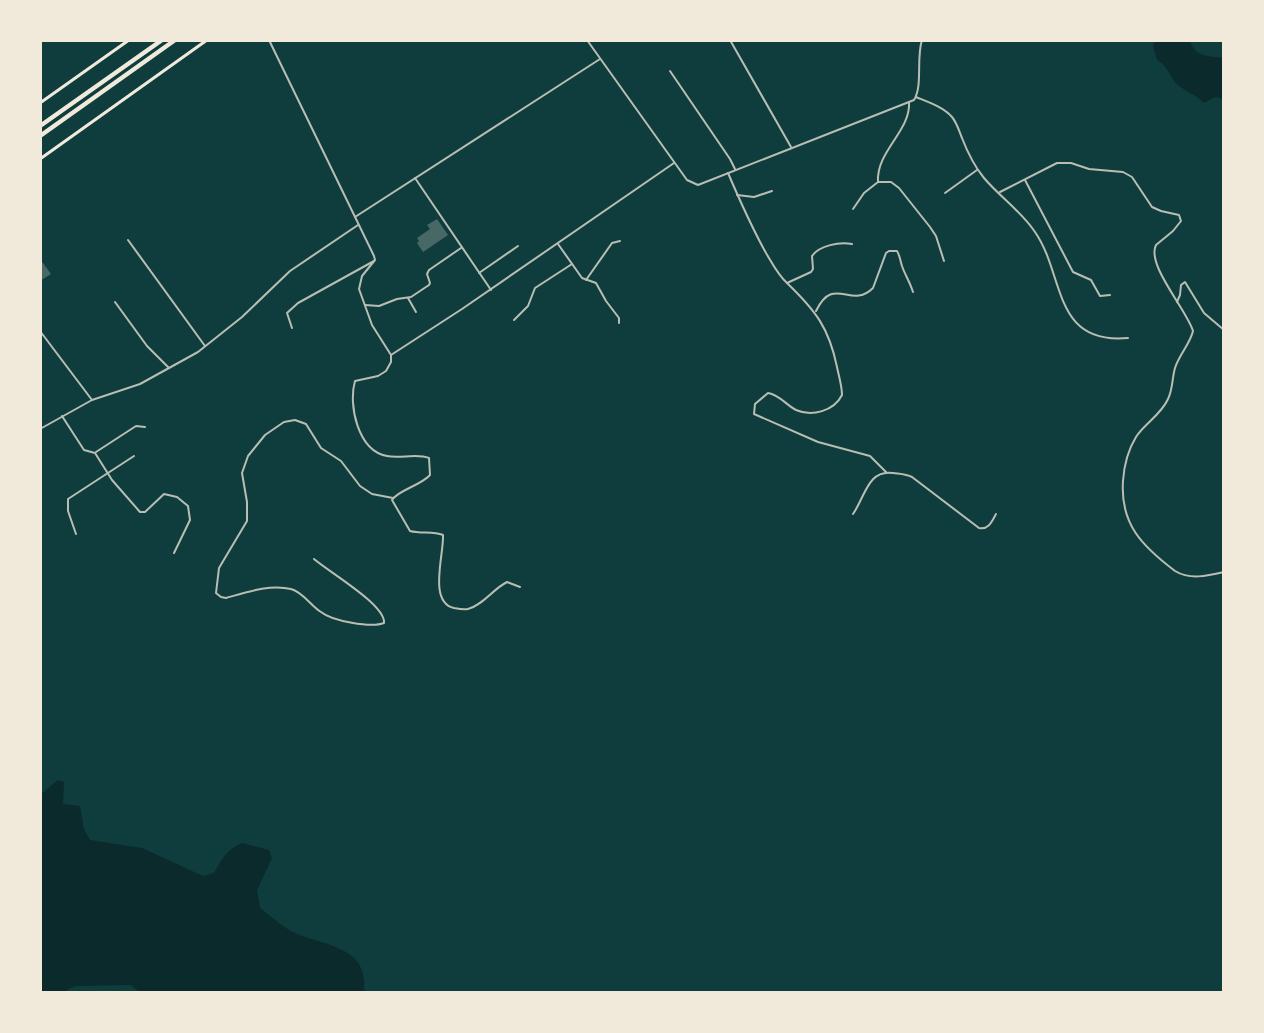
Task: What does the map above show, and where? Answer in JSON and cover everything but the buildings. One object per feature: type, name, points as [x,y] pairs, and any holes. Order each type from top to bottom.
[{"type":"highway","points":[[40,126],[162,40]]},
{"type":"highway","points":[[40,136],[175,40]]},
{"type":"main road","points":[[40,103],[129,40]]},
{"type":"main road","points":[[40,159],[207,40]]},
{"type":"street","points":[[269,40],[375,260]]},
{"type":"street","points":[[587,40],[674,163],[687,180],[694,184],[704,183],[909,102],[916,97]]},
{"type":"street","points":[[730,40],[791,147]]},
{"type":"street","points":[[916,97],[918,60],[922,40]]},
{"type":"street","points":[[355,217],[600,59]]},
{"type":"street","points":[[670,71],[735,169]]},
{"type":"street","points":[[916,97],[936,106],[953,118],[983,178],[1000,192],[1035,230],[1062,300],[1072,317],[1087,331],[1099,338],[1111,340],[1128,338]]},
{"type":"street","points":[[878,182],[879,164],[907,117],[909,102]]},
{"type":"street","points":[[391,355],[491,290],[674,163]]},
{"type":"street","points":[[1000,192],[1057,164],[1064,163],[1078,165],[1089,170],[1124,172],[1132,177],[1152,207],[1179,214],[1180,221],[1177,227],[1154,249],[1155,259],[1192,327],[1192,335],[1176,364],[1168,400],[1139,433],[1130,449],[1124,475],[1124,509],[1128,522],[1138,537],[1174,571],[1198,577],[1224,572]]},
{"type":"street","points":[[945,193],[978,169]]},
{"type":"street","points":[[728,173],[753,230],[778,272],[816,312],[835,352],[842,391],[840,400],[826,411],[803,412],[768,393],[755,404],[754,414],[818,442],[870,456],[886,472]]},
{"type":"street","points":[[415,178],[491,290]]},
{"type":"street","points":[[1025,180],[1073,272],[1091,279],[1100,296],[1110,295]]},
{"type":"street","points":[[853,208],[864,193],[878,182],[891,182],[899,188],[930,227],[936,236],[944,261]]},
{"type":"street","points":[[737,195],[754,197],[772,191]]},
{"type":"street","points":[[40,429],[93,400],[140,384],[205,346],[245,314],[290,271],[358,224]]},
{"type":"street","points":[[128,240],[205,346]]},
{"type":"street","points":[[586,280],[612,243],[620,241]]},
{"type":"street","points":[[787,283],[811,272],[813,269],[812,256],[815,252],[841,243],[852,243]]},
{"type":"street","points":[[558,244],[582,278],[596,283],[619,318],[618,324]]},
{"type":"street","points":[[480,273],[518,246]]},
{"type":"street","points":[[364,305],[379,306],[397,299],[408,298],[429,285],[427,274],[429,270],[462,247]]},
{"type":"street","points":[[816,312],[822,299],[831,294],[859,295],[870,291],[889,250],[900,254],[903,268],[913,291]]},
{"type":"street","points":[[314,559],[341,580],[352,585],[379,611],[384,617],[384,623],[373,625],[330,618],[292,589],[263,589],[226,598],[216,593],[219,568],[247,521],[247,502],[242,473],[245,462],[252,450],[273,428],[290,420],[306,424],[321,448],[345,466],[360,486],[372,494],[393,498],[423,482],[431,472],[429,458],[426,456],[397,458],[379,454],[366,442],[358,428],[353,389],[355,381],[382,374],[391,362],[391,355],[372,325],[359,289],[359,281],[375,260]]},
{"type":"street","points":[[292,328],[287,313],[298,303],[375,260]]},
{"type":"street","points":[[514,320],[526,308],[535,288],[572,264]]},
{"type":"street","points":[[1177,302],[1181,285],[1185,282],[1204,313],[1224,330]]},
{"type":"street","points":[[408,298],[417,312]]},
{"type":"street","points":[[115,302],[147,346],[169,368]]},
{"type":"street","points":[[40,331],[93,400]]},
{"type":"street","points":[[62,416],[84,450],[94,453],[108,474],[143,514],[164,494],[177,497],[188,506],[190,520],[174,553]]},
{"type":"street","points":[[94,453],[136,426],[145,427]]},
{"type":"street","points":[[76,534],[68,511],[68,499],[134,456]]},
{"type":"street","points":[[853,514],[871,480],[876,475],[886,472],[906,474],[912,477],[979,528],[988,526],[996,514]]},
{"type":"street","points":[[393,498],[393,503],[410,531],[443,535],[440,587],[442,599],[449,607],[468,609],[477,605],[507,582],[520,587]]},
{"type":"water","points":[[1155,41],[1190,41],[1199,53],[1223,58],[1223,103],[1221,98],[1215,97],[1204,103],[1179,86],[1164,65],[1157,60],[1153,46]]},
{"type":"water","points":[[58,780],[64,782],[63,804],[80,806],[84,829],[90,840],[142,848],[203,876],[214,873],[229,851],[242,843],[269,850],[272,858],[257,890],[260,908],[291,931],[328,944],[350,955],[358,963],[363,974],[364,989],[367,992],[139,992],[131,985],[76,986],[68,989],[67,992],[41,992],[41,794]]}]
